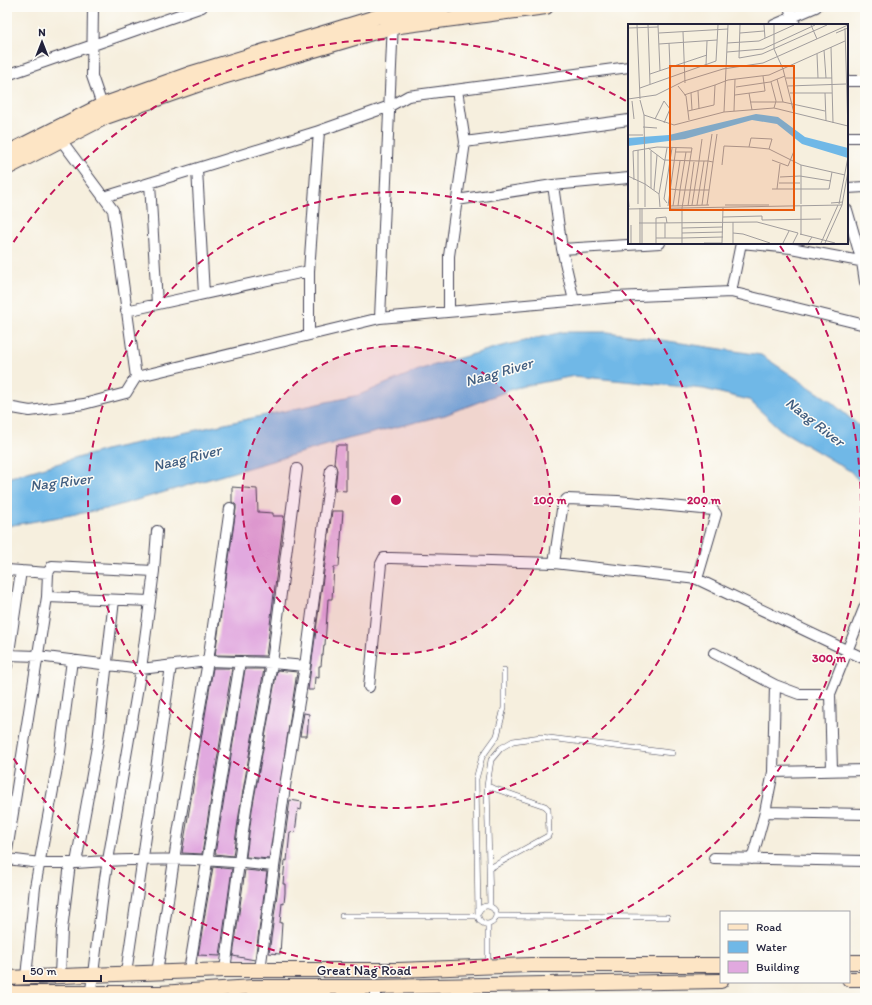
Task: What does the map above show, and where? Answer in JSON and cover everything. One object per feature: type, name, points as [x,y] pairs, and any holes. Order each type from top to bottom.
[{"type":"main road","points":[[7,153],[189,74],[393,16],[444,7]]},
{"type":"main road","points":[[393,16],[546,7]]},
{"type":"main road","points":[[7,168],[62,140],[104,111]]},
{"type":"main road","points":[[850,962],[865,962]]},
{"type":"main road","name":"Great Nag Road","points":[[7,978],[93,973],[157,973],[225,970],[376,971],[488,966],[720,965]]},
{"type":"main road","points":[[376,971],[376,993]]},
{"type":"main road","points":[[850,979],[865,978]]},
{"type":"main road","name":"Great Nag Road","points":[[7,993],[90,995],[160,993],[253,987],[376,993],[720,981]]},
{"type":"street","points":[[93,7],[92,76],[104,111]]},
{"type":"street","points":[[7,75],[202,7]]},
{"type":"street","points":[[789,7],[794,21]]},
{"type":"street","points":[[779,24],[794,21],[816,7]]},
{"type":"street","points":[[380,318],[393,16]]},
{"type":"street","points":[[104,197],[319,131],[390,106],[408,96],[628,67]]},
{"type":"street","points":[[848,81],[865,81]]},
{"type":"street","points":[[449,312],[449,256],[465,142],[457,90]]},
{"type":"street","points":[[465,142],[628,120]]},
{"type":"street","points":[[309,335],[308,271],[319,131]]},
{"type":"street","points":[[848,137],[865,137]]},
{"type":"street","points":[[7,406],[30,411],[84,404],[126,393],[136,377],[113,210],[62,140]]},
{"type":"street","points":[[197,169],[204,294]]},
{"type":"street","points":[[457,200],[553,185],[628,178]]},
{"type":"street","points":[[150,183],[157,304]]},
{"type":"street","points":[[553,185],[562,249],[574,301]]},
{"type":"street","points":[[848,188],[865,188]]},
{"type":"street","points":[[848,213],[863,262],[865,282]]},
{"type":"street","points":[[562,249],[644,244]]},
{"type":"street","points":[[731,292],[741,244]]},
{"type":"street","points":[[758,244],[791,246],[863,262]]},
{"type":"street","points":[[126,311],[308,271]]},
{"type":"street","points":[[136,377],[380,318],[574,301],[731,292],[865,325]]},
{"type":"street","points":[[225,970],[239,862],[272,664],[297,469]]},
{"type":"street","points":[[260,970],[273,866],[305,666],[331,469]]},
{"type":"street","points":[[554,563],[563,503],[567,498],[713,510],[716,514],[697,579]]},
{"type":"street","points":[[157,973],[174,860],[208,661],[230,508]]},
{"type":"street","points":[[90,995],[108,861],[141,669],[154,571],[156,531]]},
{"type":"street","points":[[369,687],[381,564],[384,558],[554,563],[697,579],[847,649],[865,659]]},
{"type":"street","points":[[7,851],[47,597],[48,573],[52,566],[154,571]]},
{"type":"street","points":[[7,570],[48,573]]},
{"type":"street","points":[[7,666],[21,571]]},
{"type":"street","points":[[47,597],[150,601]]},
{"type":"street","points":[[60,975],[64,916],[73,863],[98,741],[114,600]]},
{"type":"street","points":[[832,770],[830,694],[865,606]]},
{"type":"street","points":[[714,653],[775,685],[799,694],[830,694]]},
{"type":"street","points":[[8,655],[38,656],[141,669],[208,661],[305,666]]},
{"type":"street","points":[[26,977],[31,919],[60,752],[72,660]]},
{"type":"street","points":[[189,972],[240,662]]},
{"type":"street","points":[[126,973],[171,666]]},
{"type":"street","points":[[752,859],[765,812],[773,772],[775,685]]},
{"type":"street","points":[[773,772],[865,770]]},
{"type":"street","points":[[765,812],[865,814]]},
{"type":"street","points":[[714,858],[865,861]]},
{"type":"street","points":[[7,859],[40,863],[73,863],[142,859],[239,862],[273,866]]},
{"type":"lane","points":[[490,906],[495,910],[496,916],[493,922],[488,924],[482,923],[478,916],[476,779],[482,757],[496,736],[504,708],[504,670]]},
{"type":"lane","points":[[490,906],[487,786],[491,760],[501,748],[512,741],[541,737],[672,753]]},
{"type":"lane","points":[[487,786],[545,806],[548,809],[549,833],[548,836],[490,868]]},
{"type":"lane","points":[[478,916],[481,908],[490,906]]},
{"type":"lane","points":[[342,916],[478,916]]},
{"type":"lane","points":[[496,916],[667,917]]},
{"type":"lane","points":[[488,924],[488,966]]},
{"type":"water","points":[[563,332],[608,332],[761,355],[829,400],[865,431],[865,487],[850,471],[781,430],[749,400],[704,389],[574,376],[515,388],[445,415],[348,439],[106,509],[7,526],[7,478],[109,449],[359,395],[421,369],[498,347]]},
{"type":"building","points":[[336,445],[346,445],[346,491],[335,490],[337,470],[334,463]]},
{"type":"building","points":[[232,487],[257,489],[258,512],[273,513],[273,516],[284,516],[266,656],[215,655],[236,509],[236,505],[232,502]]},
{"type":"building","points":[[332,511],[343,511],[339,567],[334,567],[332,599],[328,599],[325,645],[321,666],[319,666],[319,678],[315,677],[314,690],[308,690]]},
{"type":"building","points":[[213,668],[232,668],[202,854],[182,853]]},
{"type":"building","points":[[245,669],[264,669],[233,856],[215,854]]},
{"type":"building","points":[[277,670],[297,672],[269,859],[246,857],[252,810]]},
{"type":"building","points":[[304,713],[309,714],[307,736],[300,736]]},
{"type":"building","points":[[290,800],[302,802],[301,810],[298,809],[295,833],[290,832],[287,861],[285,860],[283,884],[285,884],[285,893],[284,904],[282,903],[280,923],[282,923],[280,954],[269,953]]},
{"type":"building","points":[[213,867],[232,869],[220,956],[198,955]]},
{"type":"building","points":[[245,870],[267,872],[255,960],[233,956]]},
{"type":"water label","name":"Naag River","points":[[499,372]]},
{"type":"water label","name":"Naag River","points":[[815,422]]},
{"type":"water label","name":"Naag River","points":[[187,458]]},
{"type":"water label","name":"Nag River","points":[[61,482]]}]
